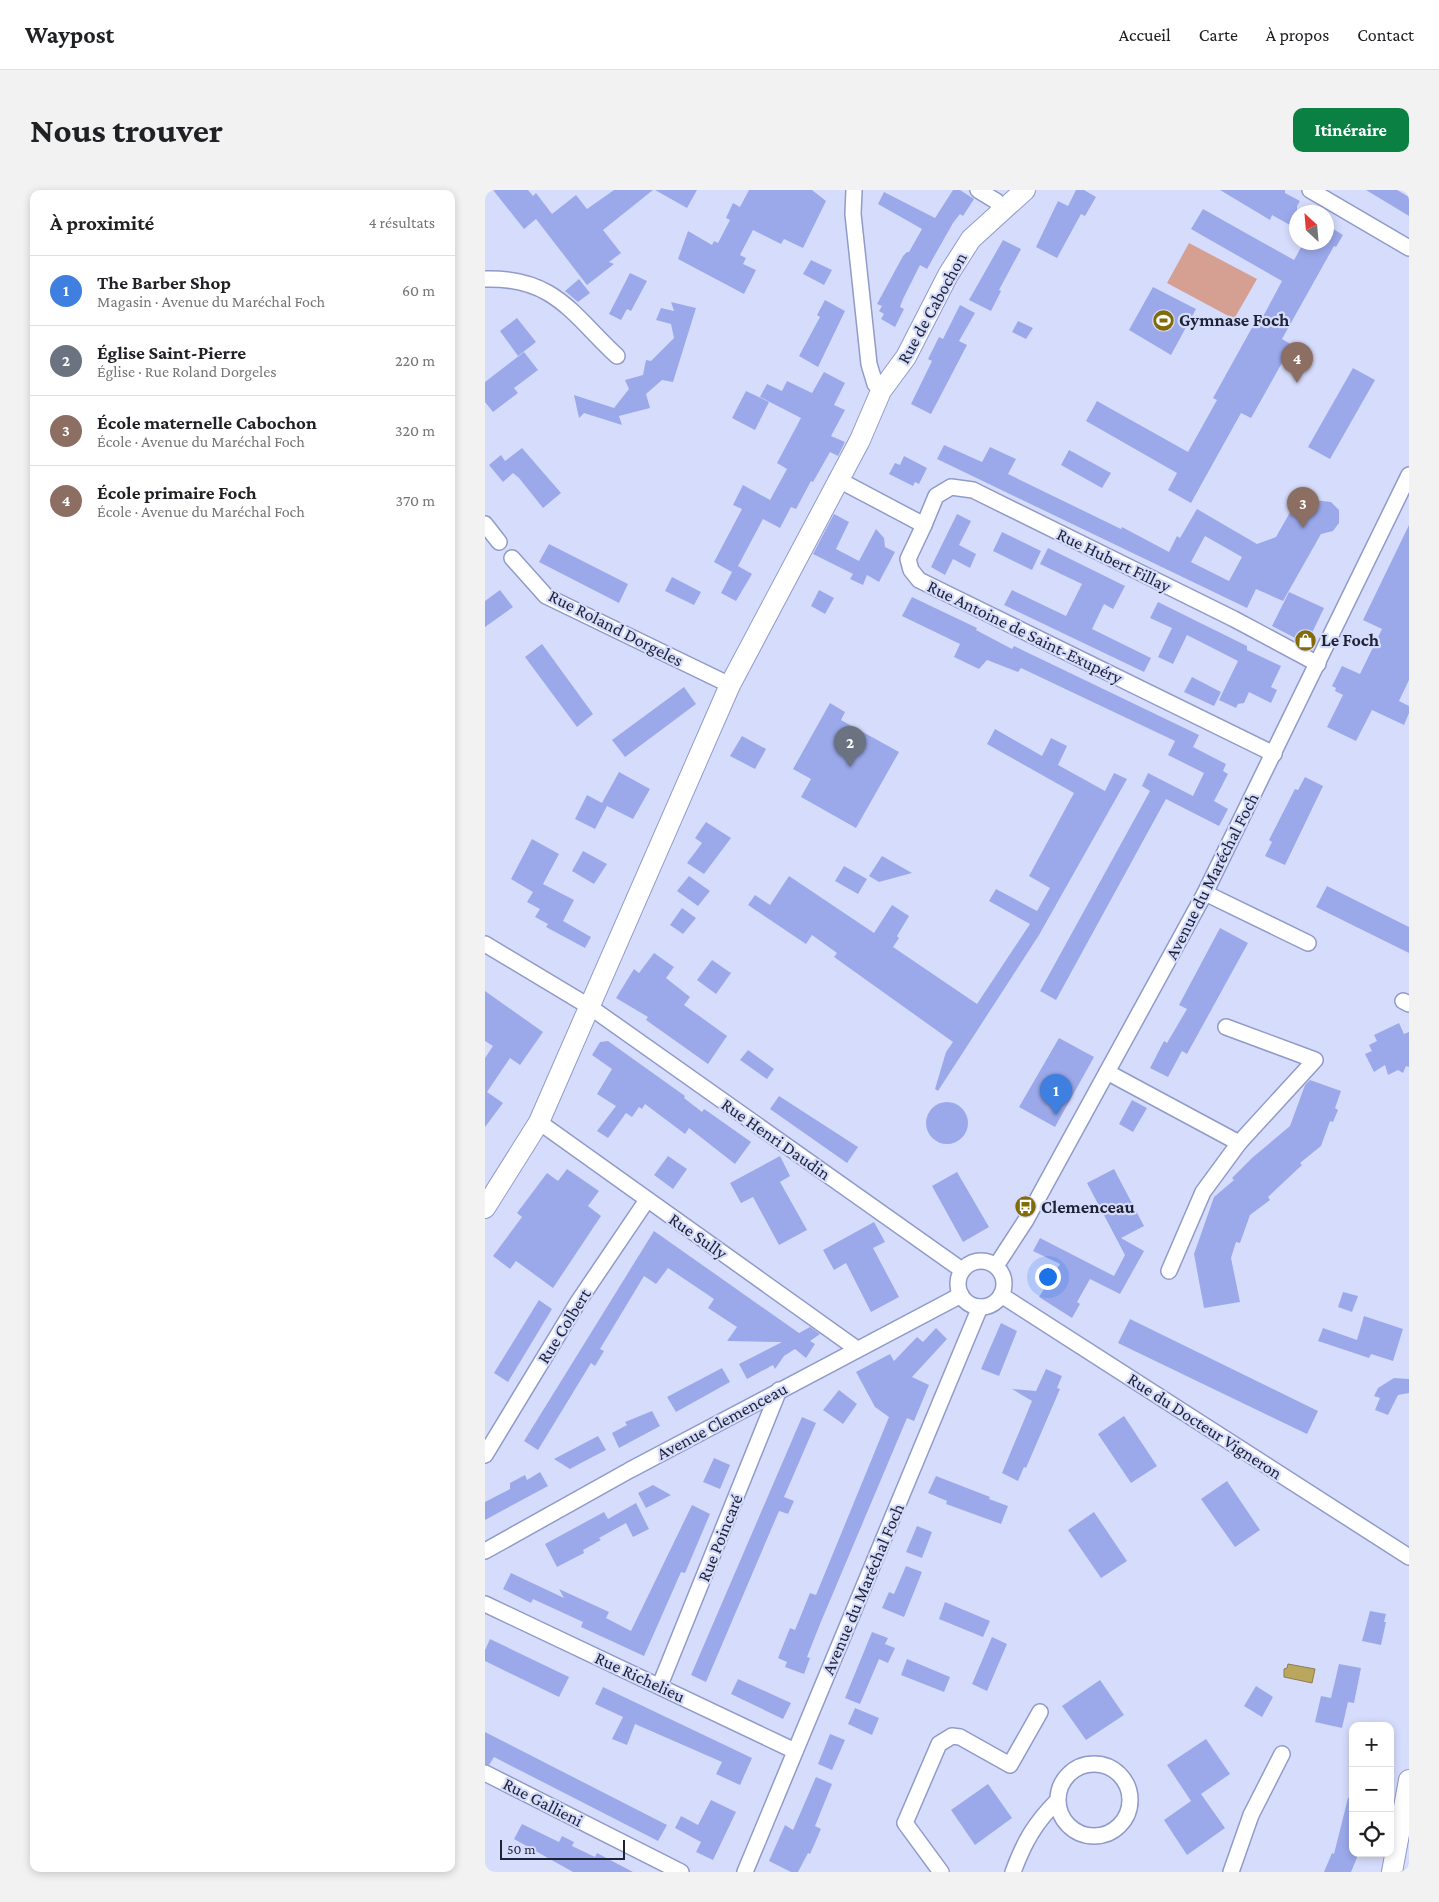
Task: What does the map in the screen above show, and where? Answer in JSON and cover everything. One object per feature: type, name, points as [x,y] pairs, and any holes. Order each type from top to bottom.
[{"type":"street","points":[[854,190],[853,214],[869,364],[875,384],[881,391]]},
{"type":"street","points":[[978,190],[995,201],[1003,209]]},
{"type":"street","name":"Rue de Cabochon","points":[[485,1208],[539,1122],[730,685],[837,479],[860,440],[881,391],[906,357],[948,275],[971,239],[1025,190]]},
{"type":"street","points":[[1310,190],[1409,248]]},
{"type":"street","points":[[485,279],[518,281],[546,290],[570,308],[617,356]]},
{"type":"street","name":"Avenue du Maréchal Foch","points":[[996,1266],[1025,1220],[1205,893],[1409,475]]},
{"type":"street","points":[[837,479],[924,525]]},
{"type":"street","name":"Rue Hubert Fillay","points":[[924,525],[937,496],[951,487],[973,490],[1234,619],[1318,664]]},
{"type":"street","points":[[485,524],[499,542]]},
{"type":"street","name":"Rue Antoine de Saint-Exupéry","points":[[924,525],[908,559],[911,570],[919,580],[1274,754]]},
{"type":"street","name":"Rue Roland Dorgeles","points":[[512,558],[546,596],[730,685]]},
{"type":"street","points":[[1205,893],[1308,943]]},
{"type":"street","name":"Rue Henri Daudin","points":[[485,944],[590,1007],[962,1270]]},
{"type":"street","points":[[1169,1270],[1203,1192],[1239,1143],[1315,1060],[1226,1027]]},
{"type":"street","points":[[1107,1072],[1239,1143]]},
{"type":"street","name":"Rue Sully","points":[[539,1122],[857,1349]]},
{"type":"street","name":"Rue Colbert","points":[[485,1456],[578,1302],[647,1200]]},
{"type":"street","points":[[982,1260],[996,1266],[1004,1280],[1001,1295],[993,1304],[980,1307],[973,1305],[961,1295],[958,1282],[962,1270],[968,1265],[982,1260]]},
{"type":"street","name":"Avenue Clemenceau","points":[[485,1551],[779,1390],[961,1295]]},
{"type":"street","name":"Rue du Docteur Vigneron","points":[[1001,1295],[1409,1557]]},
{"type":"street","name":"Avenue du Maréchal Foch","points":[[745,1872],[980,1307]]},
{"type":"street","name":"Rue Poincaré","points":[[660,1685],[779,1390]]},
{"type":"street","name":"Rue Richelieu","points":[[485,1604],[660,1685],[795,1751]]},
{"type":"street","points":[[941,1872],[905,1823],[939,1744],[952,1736],[961,1737],[1010,1765],[1040,1712]]},
{"type":"street","points":[[1231,1872],[1251,1815],[1282,1754]]},
{"type":"street","points":[[1013,1872],[1021,1851],[1038,1820],[1057,1801],[1061,1784],[1071,1771],[1093,1764],[1112,1768],[1123,1778],[1128,1788],[1130,1799],[1126,1816],[1116,1829],[1108,1834],[1095,1837],[1083,1835],[1073,1830],[1064,1822],[1057,1801]]},
{"type":"street","name":"Rue Gallieni","points":[[485,1773],[681,1872]]},
{"type":"street","points":[[1392,1872],[1409,1780]]},
{"type":"shaded area","points":[[1189,243],[1257,279],[1234,319],[1167,283]]},
{"type":"shaded area","points":[[1288,1664],[1315,1669],[1312,1683],[1284,1677],[1284,1669],[1287,1668]]},
{"type":"building","points":[[493,190],[528,190],[533,196],[536,193],[552,214],[576,195],[587,209],[614,190],[653,190],[603,230],[621,253],[609,262],[614,264],[587,285],[536,219],[524,229]]},
{"type":"building","points":[[655,190],[697,190],[687,208]]},
{"type":"building","points":[[749,190],[812,190],[826,201],[803,248],[784,239],[781,244],[753,230],[740,255],[746,258],[743,264],[756,270],[744,294],[678,259],[688,231],[712,245],[714,241],[718,243],[730,220],[726,218],[733,203],[740,207]]},
{"type":"building","points":[[953,190],[960,190],[974,199],[963,216],[960,214],[953,223],[927,269],[920,265],[903,299],[900,307],[904,309],[895,327],[881,319],[884,314],[879,311],[882,306],[877,304],[903,256],[909,252],[922,229],[878,204],[884,192],[935,218]]},
{"type":"building","points":[[1076,190],[1084,190],[1096,197],[1085,216],[1081,214],[1057,258],[1036,247],[1058,201],[1068,206]]},
{"type":"building","points":[[1220,190],[1285,190],[1285,193],[1300,201],[1298,205],[1289,205],[1289,225],[1272,215],[1270,220]]},
{"type":"building","points":[[1366,190],[1397,190],[1409,197],[1409,216]]},
{"type":"building","points":[[1203,209],[1294,260],[1300,250],[1332,250],[1282,339],[1292,345],[1251,418],[1241,413],[1191,503],[1168,490],[1177,473],[1086,421],[1097,401],[1188,452],[1217,400],[1213,398],[1254,324],[1258,326],[1282,281],[1191,229]]},
{"type":"building","points":[[1334,229],[1343,235],[1336,247],[1334,246]]},
{"type":"building","points":[[1003,240],[1021,249],[999,290],[1001,291],[991,311],[969,300]]},
{"type":"building","points":[[811,260],[832,270],[824,285],[803,274]]},
{"type":"building","points":[[630,273],[647,281],[631,311],[627,309],[621,320],[609,314]]},
{"type":"building","points":[[579,279],[590,293],[578,302],[565,291]]},
{"type":"building","name":"Gymnase Foch","points":[[1153,287],[1196,309],[1171,355],[1129,330]]},
{"type":"building","points":[[825,300],[845,311],[818,367],[799,356],[820,317],[817,315]]},
{"type":"building","points":[[671,302],[696,308],[673,382],[662,380],[646,394],[650,408],[619,416],[622,425],[584,413],[579,418],[574,395],[614,408],[629,389],[625,380],[643,375],[646,360],[651,361],[674,338],[671,324],[656,320],[661,308],[674,311]]},
{"type":"building","points":[[960,305],[975,313],[959,341],[967,345],[931,414],[911,404],[932,361],[928,359],[939,337],[943,339]]},
{"type":"building","points":[[517,318],[536,342],[518,356],[500,331]]},
{"type":"building","points":[[1018,321],[1033,328],[1026,339],[1012,332]]},
{"type":"building","points":[[524,352],[538,370],[514,388],[518,393],[493,412],[485,402],[485,382]]},
{"type":"building","points":[[1353,368],[1375,380],[1330,459],[1308,447]]},
{"type":"building","points":[[824,372],[845,383],[834,405],[845,410],[831,436],[845,442],[838,456],[830,452],[796,509],[791,507],[780,528],[763,519],[738,566],[752,574],[736,601],[721,593],[732,572],[714,562],[742,509],[733,505],[743,485],[770,500],[787,469],[777,463],[801,418],[760,397],[767,384],[782,391],[787,381],[812,393]]},
{"type":"building","points":[[746,391],[769,402],[755,430],[732,418]]},
{"type":"building","points":[[944,445],[982,462],[990,447],[1016,459],[1008,474],[1121,529],[1122,527],[1169,552],[1177,536],[1180,538],[1197,509],[1257,544],[1276,537],[1301,493],[1314,500],[1331,502],[1339,510],[1339,523],[1333,531],[1321,534],[1283,601],[1256,589],[1247,608],[937,459]],"holes":[[[1205,536],[1242,557],[1229,581],[1191,562]]]},
{"type":"building","points":[[522,448],[561,493],[543,508],[513,473],[503,482],[489,465],[501,455],[505,461]]},
{"type":"building","points":[[1069,450],[1111,473],[1102,488],[1061,465]]},
{"type":"building","points":[[904,456],[927,468],[919,484],[915,482],[913,486],[889,474],[895,463],[900,465]]},
{"type":"building","points":[[834,514],[849,522],[836,549],[859,561],[876,529],[884,538],[885,547],[895,552],[879,582],[867,575],[863,585],[850,579],[853,574],[813,554]]},
{"type":"building","points":[[957,514],[971,521],[959,545],[976,554],[970,568],[953,559],[945,575],[931,567]]},
{"type":"building","points":[[1409,525],[1409,680],[1399,701],[1409,706],[1409,713],[1404,725],[1372,710],[1356,741],[1327,727],[1343,695],[1335,691],[1336,688],[1332,686],[1342,666],[1360,674],[1382,629],[1363,620]]},
{"type":"building","points":[[1002,532],[1041,551],[1032,570],[993,551]]},
{"type":"building","points":[[549,544],[628,584],[619,603],[539,562]]},
{"type":"building","points":[[1048,548],[1125,586],[1113,609],[1104,604],[1092,629],[1151,658],[1144,672],[1004,605],[1012,590],[1066,616],[1082,584],[1040,564]]},
{"type":"building","points":[[672,577],[701,592],[694,605],[665,591]]},
{"type":"building","points":[[500,590],[513,607],[485,627],[485,601]]},
{"type":"building","points":[[819,590],[834,598],[825,614],[811,606]]},
{"type":"building","points":[[1289,592],[1324,608],[1310,637],[1301,641],[1272,626]]},
{"type":"building","points":[[912,597],[977,628],[976,630],[1012,649],[1014,646],[1199,735],[1193,747],[1226,764],[1223,771],[1228,774],[1214,801],[1228,809],[1219,826],[1166,799],[1056,1000],[1040,991],[1150,791],[1142,786],[1148,773],[1193,796],[1204,773],[1168,755],[1175,741],[1021,668],[1018,672],[987,660],[979,669],[954,657],[960,644],[902,616]]},
{"type":"building","points":[[1158,602],[1247,646],[1247,650],[1281,666],[1271,687],[1277,690],[1271,703],[1249,692],[1244,703],[1238,704],[1236,708],[1219,700],[1238,661],[1187,635],[1173,664],[1158,657],[1172,628],[1150,618]]},
{"type":"building","points":[[542,644],[593,714],[577,727],[525,657]]},
{"type":"building","points":[[1192,677],[1221,692],[1214,706],[1184,692]]},
{"type":"building","points":[[684,687],[696,704],[625,757],[612,740]]},
{"type":"building","points":[[830,703],[845,712],[841,720],[899,752],[856,828],[801,797],[811,779],[793,769]]},
{"type":"building","points":[[995,729],[1042,756],[1051,738],[1067,746],[1058,765],[1105,791],[1114,773],[1127,779],[1039,935],[938,1091],[935,1089],[946,1052],[953,1042],[834,957],[837,953],[812,935],[806,944],[748,905],[755,895],[770,905],[789,876],[874,933],[892,905],[909,916],[893,947],[977,1004],[1030,924],[989,901],[996,889],[1037,911],[1050,888],[1029,876],[1074,793],[987,744]]},
{"type":"building","points":[[742,736],[766,749],[755,769],[730,756]]},
{"type":"building","points":[[619,772],[650,789],[633,819],[607,806],[595,829],[575,819],[587,795],[602,803]]},
{"type":"building","points":[[1305,777],[1323,786],[1285,865],[1265,856],[1272,842],[1269,840],[1295,789],[1298,790]]},
{"type":"building","points":[[706,822],[731,838],[704,874],[687,863],[702,843],[695,838]]},
{"type":"building","points":[[532,839],[559,854],[543,884],[574,900],[563,921],[591,937],[585,948],[546,927],[548,924],[535,917],[540,909],[527,902],[533,892],[511,879]]},
{"type":"building","points":[[583,851],[607,864],[594,884],[572,871]]},
{"type":"building","points":[[882,856],[912,873],[879,882],[869,876]]},
{"type":"building","points":[[844,866],[867,879],[858,894],[835,881]]},
{"type":"building","points":[[689,876],[710,891],[698,906],[677,891]]},
{"type":"building","points":[[1327,886],[1409,927],[1409,953],[1316,907]]},
{"type":"building","points":[[682,908],[696,918],[683,934],[670,925]]},
{"type":"building","points":[[1220,928],[1248,943],[1187,1054],[1182,1051],[1168,1077],[1150,1068],[1164,1041],[1167,1043],[1187,1009],[1179,1005]]},
{"type":"building","points":[[654,953],[674,967],[666,978],[690,997],[684,1005],[727,1036],[708,1064],[646,1020],[648,1017],[616,998],[634,969],[639,973]]},
{"type":"building","points":[[712,960],[731,973],[716,994],[697,980]]},
{"type":"building","points":[[485,991],[543,1032],[520,1065],[510,1058],[487,1092],[503,1103],[485,1127],[485,1058],[493,1046],[485,1041]]},
{"type":"building","points":[[1399,1023],[1404,1034],[1409,1032],[1409,1067],[1406,1066],[1403,1073],[1398,1070],[1388,1075],[1385,1065],[1374,1072],[1365,1054],[1372,1051],[1369,1045],[1377,1041],[1374,1035]]},
{"type":"building","points":[[1059,1038],[1094,1057],[1055,1127],[1019,1107]]},
{"type":"building","points":[[608,1041],[685,1096],[684,1098],[702,1112],[704,1109],[751,1142],[735,1164],[689,1128],[685,1134],[645,1104],[642,1109],[639,1107],[632,1117],[626,1113],[608,1138],[597,1131],[616,1106],[597,1094],[612,1069],[592,1055],[600,1042]]},
{"type":"building","points":[[748,1050],[774,1069],[767,1079],[740,1060]]},
{"type":"building","points":[[1310,1080],[1341,1091],[1335,1108],[1338,1110],[1333,1122],[1330,1121],[1321,1146],[1300,1163],[1302,1165],[1268,1197],[1270,1200],[1250,1215],[1240,1243],[1236,1242],[1231,1258],[1240,1302],[1204,1308],[1194,1254],[1214,1197],[1234,1180],[1232,1178],[1252,1158],[1290,1126],[1305,1085]]},
{"type":"building","points":[[779,1096],[858,1147],[847,1163],[770,1109]]},
{"type":"building","points":[[1132,1100],[1147,1108],[1133,1132],[1119,1124]]},
{"type":"building","points":[[947,1102],[962,1108],[968,1123],[962,1138],[947,1144],[932,1138],[926,1123],[932,1108]]},
{"type":"building","points":[[668,1156],[687,1169],[673,1189],[654,1175]]},
{"type":"building","points":[[780,1156],[790,1176],[780,1182],[807,1230],[779,1245],[753,1197],[741,1203],[730,1183]]},
{"type":"building","points":[[567,1169],[599,1191],[588,1206],[601,1216],[553,1288],[516,1261],[510,1269],[493,1256],[522,1217],[517,1213],[547,1173],[558,1181]]},
{"type":"building","points":[[1114,1169],[1144,1226],[1121,1238],[1144,1251],[1120,1294],[1090,1279],[1077,1302],[1080,1304],[1072,1318],[1039,1297],[1060,1264],[1033,1251],[1040,1238],[1114,1276],[1125,1255],[1087,1183]]},
{"type":"building","points":[[957,1172],[989,1227],[963,1242],[932,1186]]},
{"type":"building","points":[[874,1222],[885,1242],[873,1248],[899,1297],[871,1312],[846,1263],[834,1270],[823,1250]]},
{"type":"building","points":[[654,1231],[799,1333],[810,1327],[820,1334],[810,1341],[815,1344],[806,1358],[795,1349],[784,1356],[775,1369],[773,1365],[747,1379],[739,1364],[782,1342],[727,1341],[737,1327],[708,1308],[714,1299],[668,1268],[656,1284],[644,1276],[600,1349],[604,1351],[595,1366],[591,1363],[538,1450],[524,1441]]},
{"type":"building","points":[[1343,1292],[1358,1296],[1352,1312],[1338,1307]]},
{"type":"building","points":[[539,1300],[552,1309],[508,1382],[494,1373]]},
{"type":"building","points":[[1364,1316],[1403,1329],[1393,1361],[1371,1354],[1369,1358],[1318,1341],[1323,1328],[1357,1340]]},
{"type":"building","points":[[1130,1319],[1318,1411],[1307,1434],[1118,1343]]},
{"type":"building","points":[[1001,1323],[1017,1331],[999,1376],[981,1369]]},
{"type":"building","points":[[936,1328],[947,1339],[912,1377],[929,1385],[914,1421],[907,1418],[820,1624],[807,1657],[810,1658],[804,1674],[785,1667],[787,1662],[778,1658],[790,1628],[795,1630],[810,1593],[816,1595],[889,1417],[875,1407],[856,1372],[890,1354],[894,1361],[917,1337],[923,1342]]},
{"type":"building","points":[[722,1368],[730,1382],[676,1412],[667,1397]]},
{"type":"building","points":[[1046,1369],[1062,1376],[1057,1388],[1060,1389],[1026,1468],[1024,1467],[1018,1481],[1002,1473],[1032,1401],[1012,1389],[1036,1391]]},
{"type":"building","points":[[1394,1378],[1409,1379],[1409,1393],[1398,1395],[1388,1415],[1375,1410],[1380,1398],[1374,1396],[1378,1388]]},
{"type":"building","points":[[839,1390],[857,1404],[843,1424],[823,1410]]},
{"type":"building","points":[[652,1411],[660,1426],[619,1448],[612,1433],[627,1425],[625,1422]]},
{"type":"building","points":[[1124,1416],[1157,1466],[1131,1483],[1098,1434]]},
{"type":"building","points":[[802,1417],[816,1423],[784,1497],[794,1501],[788,1514],[779,1511],[706,1682],[691,1675]]},
{"type":"building","points":[[598,1436],[606,1450],[570,1469],[554,1459]]},
{"type":"building","points":[[714,1458],[730,1465],[720,1489],[703,1482]]},
{"type":"building","points":[[540,1472],[548,1486],[485,1520],[485,1502],[510,1489],[510,1483],[525,1475],[527,1480]]},
{"type":"building","points":[[936,1476],[1008,1506],[1001,1524],[946,1504],[947,1501],[928,1493]]},
{"type":"building","points":[[1227,1481],[1260,1530],[1235,1547],[1201,1499]]},
{"type":"building","points":[[653,1485],[671,1495],[646,1508],[638,1493]]},
{"type":"building","points":[[636,1503],[649,1529],[633,1537],[626,1523],[599,1538],[601,1540],[583,1550],[584,1553],[557,1567],[545,1544],[604,1512],[608,1519]]},
{"type":"building","points":[[692,1505],[710,1514],[685,1573],[681,1572],[644,1656],[581,1627],[583,1622],[533,1599],[531,1603],[503,1589],[511,1573],[564,1598],[559,1589],[609,1612],[606,1618],[631,1631]]},
{"type":"building","points":[[1094,1512],[1127,1561],[1101,1578],[1068,1530]]},
{"type":"building","points":[[917,1526],[932,1532],[922,1558],[906,1552]]},
{"type":"building","points":[[906,1566],[922,1572],[904,1617],[882,1608],[889,1592],[894,1594]]},
{"type":"building","points":[[945,1602],[990,1621],[983,1637],[939,1619]]},
{"type":"building","points":[[1370,1611],[1386,1614],[1381,1645],[1362,1641]]},
{"type":"building","points":[[872,1632],[888,1638],[885,1644],[895,1648],[888,1663],[879,1659],[860,1704],[845,1698]]},
{"type":"building","points":[[992,1637],[1007,1644],[987,1691],[972,1684]]},
{"type":"building","points":[[490,1639],[569,1677],[559,1697],[485,1661],[485,1650]]},
{"type":"building","points":[[907,1659],[950,1677],[944,1692],[901,1675]]},
{"type":"building","points":[[1339,1664],[1361,1668],[1354,1703],[1348,1702],[1342,1728],[1315,1722],[1321,1696],[1331,1698]]},
{"type":"building","points":[[738,1679],[791,1703],[783,1719],[731,1694]]},
{"type":"building","points":[[1100,1680],[1124,1715],[1086,1740],[1062,1706]]},
{"type":"building","points":[[1256,1686],[1273,1697],[1262,1717],[1244,1706]]},
{"type":"building","points":[[603,1687],[752,1758],[740,1785],[716,1774],[722,1762],[635,1724],[627,1745],[612,1739],[623,1717],[595,1704]]},
{"type":"building","points":[[855,1708],[879,1718],[872,1735],[848,1724]]},
{"type":"building","points":[[485,1732],[667,1825],[658,1841],[494,1757],[489,1765],[485,1764]]},
{"type":"building","points":[[830,1734],[845,1740],[832,1770],[818,1764]]},
{"type":"building","points":[[1206,1739],[1230,1774],[1201,1794],[1225,1828],[1187,1855],[1164,1820],[1191,1801],[1167,1765]]},
{"type":"building","points":[[816,1777],[832,1784],[815,1826],[821,1829],[810,1854],[808,1853],[798,1872],[791,1872],[769,1861],[785,1825],[793,1830]]},
{"type":"building","points":[[988,1784],[1012,1818],[975,1845],[951,1810]]},
{"type":"building","points":[[1349,1798],[1349,1857],[1357,1857],[1351,1872],[1324,1872],[1332,1853],[1334,1854]]},
{"type":"building","points":[[711,1800],[736,1812],[713,1860],[696,1852],[701,1842],[675,1828],[681,1816],[698,1825]]},
{"type":"building","points":[[522,1824],[559,1842],[562,1836],[574,1842],[572,1846],[595,1857],[597,1853],[633,1872],[573,1872],[514,1839]]},
{"type":"place","name":"Gymnase Foch","points":[[1163,320]]},
{"type":"place","name":"École primaire Foch","points":[[1297,383]]},
{"type":"place","name":"École maternelle Cabochon","points":[[1303,528]]},
{"type":"place","name":"Le Foch","points":[[1305,640]]},
{"type":"place","name":"Église Saint-Pierre","points":[[850,767]]},
{"type":"place","name":"The Barber Shop","points":[[1056,1115]]},
{"type":"place","name":"Clemenceau","points":[[1025,1207]]}]
